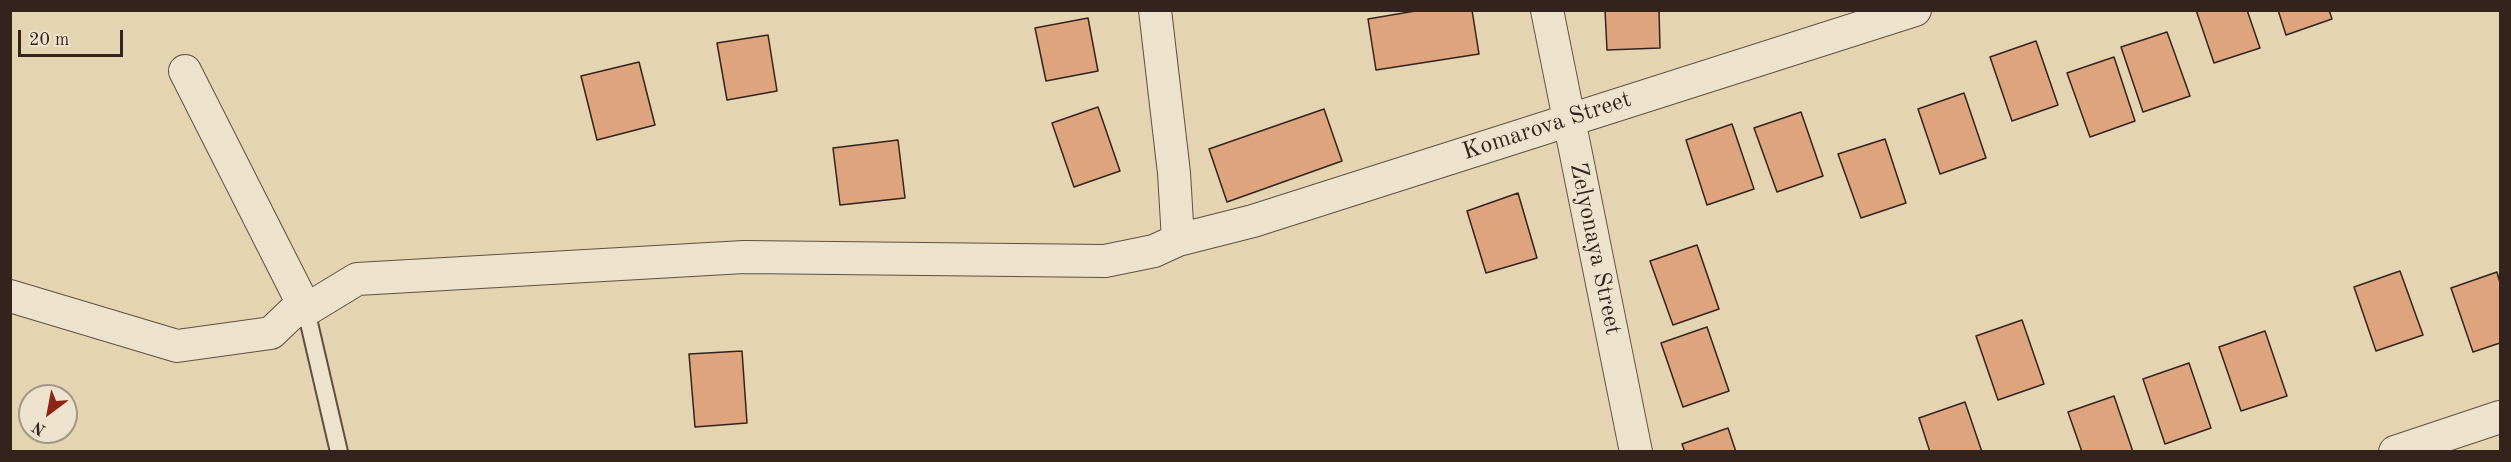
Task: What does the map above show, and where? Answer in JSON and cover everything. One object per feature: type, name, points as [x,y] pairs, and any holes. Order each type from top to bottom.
[{"type":"street","points":[[1155,10],[1174,173],[1178,240]]},
{"type":"street","name":"Zelyonaya Street","points":[[1547,10],[1636,452]]},
{"type":"street","name":"Komarova Street","points":[[10,296],[177,346],[271,333],[293,312],[306,310],[357,279],[744,257],[1104,261],[1154,251],[1178,240],[1253,221],[1915,10]]},
{"type":"street","points":[[185,71],[306,310]]},
{"type":"street","points":[[2395,452],[2500,417]]},
{"type":"lane","points":[[306,310],[339,452]]},
{"type":"building","points":[[1421,10],[1472,10],[1479,54],[1376,70],[1368,19]]},
{"type":"building","points":[[1605,10],[1659,10],[1660,48],[1607,50]]},
{"type":"building","points":[[2196,10],[2247,10],[2260,48],[2214,63]]},
{"type":"building","points":[[2278,10],[2329,10],[2332,19],[2286,35]]},
{"type":"building","points":[[1088,18],[1098,71],[1046,81],[1035,28]]},
{"type":"building","points":[[2167,32],[2190,96],[2143,112],[2121,47]]},
{"type":"building","points":[[768,35],[777,91],[727,100],[717,43]]},
{"type":"building","points":[[2036,41],[2058,105],[2012,121],[1990,57]]},
{"type":"building","points":[[2114,57],[2135,121],[2090,137],[2067,73]]},
{"type":"building","points":[[639,62],[655,125],[597,140],[581,76]]},
{"type":"building","points":[[1964,93],[1986,158],[1940,174],[1918,109]]},
{"type":"building","points":[[1098,107],[1120,171],[1074,187],[1052,123]]},
{"type":"building","points":[[1324,109],[1342,161],[1227,202],[1209,149]]},
{"type":"building","points":[[1801,112],[1823,176],[1777,192],[1754,128]]},
{"type":"building","points":[[1732,124],[1754,189],[1707,205],[1686,140]]},
{"type":"building","points":[[1885,139],[1906,203],[1861,218],[1838,154]]},
{"type":"building","points":[[898,140],[905,198],[840,205],[833,148]]},
{"type":"building","points":[[1518,193],[1537,258],[1486,273],[1467,211]]},
{"type":"building","points":[[1697,245],[1719,309],[1673,325],[1650,261]]},
{"type":"building","points":[[2400,271],[2423,335],[2376,351],[2354,287]]},
{"type":"building","points":[[2497,272],[2500,283],[2500,343],[2473,352],[2451,288]]},
{"type":"building","points":[[2022,320],[2044,384],[1998,400],[1976,336]]},
{"type":"building","points":[[1707,327],[1729,391],[1683,407],[1661,343]]},
{"type":"building","points":[[2265,331],[2287,396],[2241,411],[2219,347]]},
{"type":"building","points":[[742,351],[747,423],[695,427],[689,354]]},
{"type":"building","points":[[2189,363],[2211,428],[2165,444],[2143,379]]},
{"type":"building","points":[[2114,396],[2133,452],[2082,452],[2068,412]]},
{"type":"building","points":[[1965,402],[1982,452],[1930,452],[1919,418]]},
{"type":"building","points":[[1728,428],[1736,452],[1685,452],[1682,444]]}]
